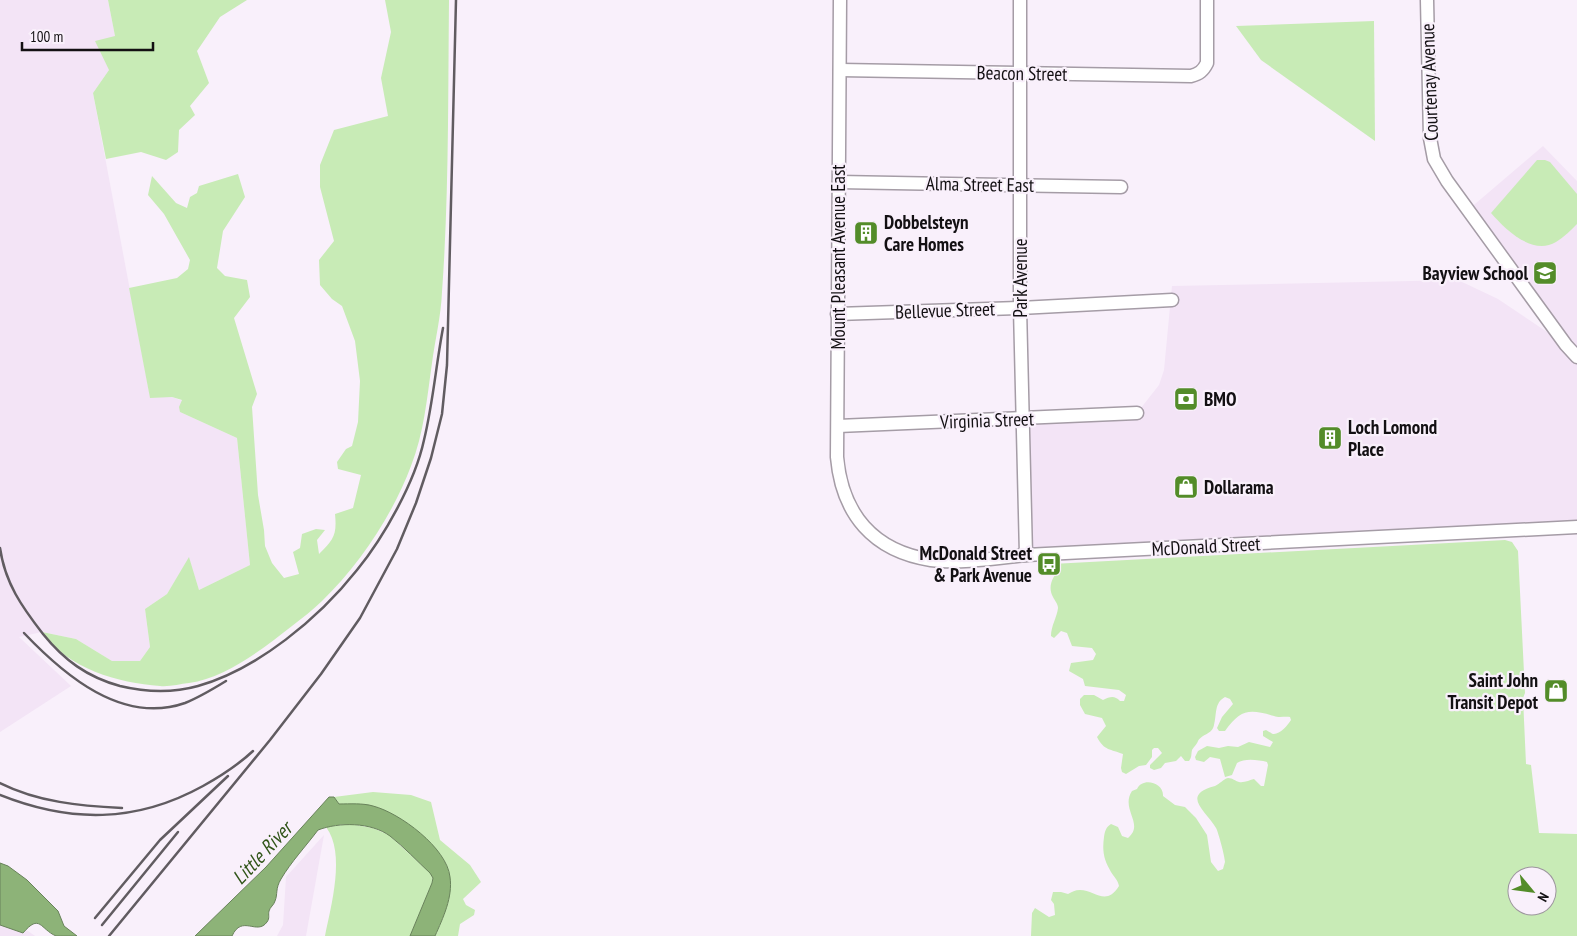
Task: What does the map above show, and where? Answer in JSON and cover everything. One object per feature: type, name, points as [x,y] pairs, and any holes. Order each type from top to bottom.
[{"type":"street","name":"Mount Pleasant Avenue East","points":[[840,0],[837,457],[842,487],[853,511]]},
{"type":"street","name":"Park Avenue","points":[[1020,0],[1020,308],[1026,555]]},
{"type":"street","name":"Beacon Street","points":[[840,70],[1190,76],[1204,70],[1208,57],[1207,0]]},
{"type":"street","name":"Courtenay Avenue","points":[[1426,0],[1429,123],[1434,159],[1447,181],[1562,340],[1577,357]]},
{"type":"street","name":"Alma Street East","points":[[839,182],[1122,187]]},
{"type":"street","name":"Bellevue Street","points":[[837,314],[1020,308],[1172,300]]},
{"type":"street","name":"Virginia Street","points":[[838,426],[1137,413]]},
{"type":"street","name":"McDonald Street","points":[[853,511],[870,533],[881,542],[895,550],[932,560],[976,560],[1026,555],[1577,527]]},
{"type":"shaded area","points":[[0,0],[108,0],[115,36],[109,70],[93,93],[150,397],[172,397],[183,401],[180,412],[237,438],[250,565],[199,590],[189,558],[167,594],[145,609],[150,647],[140,661],[112,661],[76,639],[42,632],[19,637],[71,686],[0,732]]},
{"type":"shaded area","points":[[108,0],[247,0],[220,17],[197,51],[209,83],[190,106],[195,115],[179,130],[178,152],[166,160],[141,152],[106,159],[93,93],[109,70],[95,41],[115,36]]},
{"type":"shaded area","points":[[385,0],[449,0],[447,183],[441,301],[422,428],[411,466],[403,485],[374,538],[336,587],[307,614],[244,661],[203,680],[167,686],[128,681],[95,672],[66,656],[42,632],[76,639],[112,661],[140,661],[150,647],[145,609],[167,594],[189,557],[199,590],[250,565],[237,438],[180,412],[179,407],[182,400],[172,397],[150,398],[129,288],[177,278],[188,269],[190,260],[164,214],[148,195],[152,176],[176,203],[187,208],[190,197],[197,193],[199,186],[238,174],[245,197],[223,231],[217,268],[225,276],[247,280],[250,297],[234,318],[257,394],[252,407],[258,495],[265,546],[272,563],[284,578],[299,574],[293,552],[300,548],[302,534],[316,529],[325,530],[317,540],[319,554],[335,532],[335,514],[353,508],[361,475],[338,469],[337,462],[346,449],[352,446],[358,422],[360,381],[355,341],[342,306],[332,299],[320,285],[319,260],[334,241],[320,187],[320,165],[334,130],[388,116],[381,78],[391,32]]},
{"type":"shaded area","points":[[1374,21],[1375,141],[1261,60],[1236,26]]},
{"type":"shaded area","points":[[1543,146],[1577,181],[1577,527],[1026,555],[1021,418],[1137,413],[1159,385],[1164,370],[1172,286],[1458,280],[1498,299],[1565,344],[1468,210]]},
{"type":"shaded area","points":[[1537,160],[1550,162],[1577,194],[1577,224],[1556,242],[1538,246],[1520,239],[1511,233],[1491,213]]},
{"type":"shaded area","points":[[1505,540],[1512,542],[1518,551],[1525,693],[1523,698],[1526,764],[1531,765],[1539,833],[1577,834],[1577,936],[1031,936],[1032,913],[1035,908],[1049,917],[1055,915],[1054,904],[1051,900],[1053,892],[1068,894],[1080,890],[1105,896],[1110,895],[1119,886],[1105,860],[1103,847],[1105,833],[1111,824],[1118,827],[1122,836],[1128,838],[1133,833],[1134,822],[1129,798],[1132,791],[1143,783],[1157,784],[1163,796],[1175,805],[1185,807],[1196,818],[1207,835],[1211,862],[1218,871],[1223,869],[1225,859],[1218,834],[1216,828],[1199,804],[1197,799],[1199,794],[1228,778],[1238,782],[1254,779],[1261,786],[1264,786],[1268,765],[1267,762],[1260,761],[1240,761],[1237,763],[1232,775],[1225,777],[1220,759],[1210,757],[1204,762],[1196,760],[1195,757],[1198,751],[1207,746],[1219,748],[1228,746],[1238,747],[1249,742],[1270,747],[1273,742],[1263,736],[1263,731],[1266,730],[1273,734],[1279,733],[1291,720],[1290,717],[1276,717],[1252,712],[1236,718],[1225,731],[1219,731],[1217,728],[1222,717],[1233,704],[1230,699],[1225,697],[1221,699],[1217,706],[1213,728],[1198,741],[1192,750],[1189,761],[1185,761],[1181,756],[1176,761],[1165,763],[1161,768],[1154,770],[1150,768],[1150,765],[1162,753],[1158,748],[1154,748],[1152,750],[1152,757],[1146,765],[1139,766],[1126,774],[1122,772],[1123,754],[1102,745],[1097,737],[1106,726],[1102,718],[1085,714],[1080,705],[1080,699],[1084,695],[1094,695],[1103,700],[1112,697],[1124,701],[1126,695],[1119,690],[1085,686],[1083,679],[1069,671],[1071,663],[1093,660],[1096,654],[1092,648],[1072,646],[1067,633],[1061,631],[1054,638],[1051,636],[1058,608],[1051,593],[1051,585],[1053,578],[1061,568],[1054,567],[1052,564]]},
{"type":"shaded area","points":[[373,792],[411,795],[431,802],[440,840],[470,865],[481,882],[463,899],[466,905],[475,910],[474,915],[460,924],[458,936],[435,936],[448,900],[449,882],[445,862],[351,804],[339,804],[334,797]]},
{"type":"shaded area","points":[[329,797],[334,797],[339,804],[369,805],[396,816],[421,833],[440,855],[447,866],[451,885],[447,907],[435,936],[410,936],[432,883],[433,878],[430,873],[395,840],[382,831],[364,826],[345,825],[318,830],[281,879],[276,898],[269,911],[268,921],[263,926],[240,926],[232,936],[195,936],[266,867]]},
{"type":"shaded area","points":[[350,824],[373,828],[389,835],[433,878],[410,936],[325,936],[333,895],[336,865],[332,838],[326,827]]},
{"type":"shaded area","points":[[324,835],[306,936],[277,936],[283,925],[286,877]]},
{"type":"shaded area","points":[[0,863],[8,866],[27,880],[58,911],[64,926],[77,936],[56,936],[37,923],[33,924],[23,933],[0,925]]},
{"type":"shaded area","points":[[0,922],[28,931],[35,936],[0,936]]},
{"type":"railway","points":[[109,936],[270,740],[321,674],[360,618],[397,549],[416,503],[431,458],[442,414],[447,365],[456,0]]},
{"type":"railway","points":[[0,548],[2,561],[10,583],[21,604],[35,624],[68,660],[97,678],[130,688],[169,691],[198,686],[243,667],[286,640],[325,606],[357,570],[378,542],[406,491],[420,456],[430,412],[443,328]]},
{"type":"railway","points":[[24,633],[57,665],[96,692],[117,702],[139,707],[162,708],[185,703],[226,681]]},
{"type":"railway","points":[[0,795],[52,811],[103,815],[128,812],[153,807],[203,786],[229,770],[253,751]]},
{"type":"railway","points":[[95,918],[160,840],[228,776]]},
{"type":"railway","points":[[0,783],[44,799],[91,806],[122,808]]},
{"type":"railway","points":[[102,925],[178,832]]},
{"type":"place","name":"Dobbelsteyn Care Homes","points":[[866,233]]},
{"type":"place","name":"Bayview School","points":[[1545,273]]},
{"type":"place","name":"BMO","points":[[1186,399]]},
{"type":"place","name":"Loch Lomond Place","points":[[1330,438]]},
{"type":"place","name":"Dollarama","points":[[1186,487]]},
{"type":"place","name":"McDonald Street & Park Avenue","points":[[1049,564]]},
{"type":"place","name":"Saint John Transit Depot","points":[[1556,691]]},
{"type":"water label","name":"Little River","points":[[262,853]]}]
